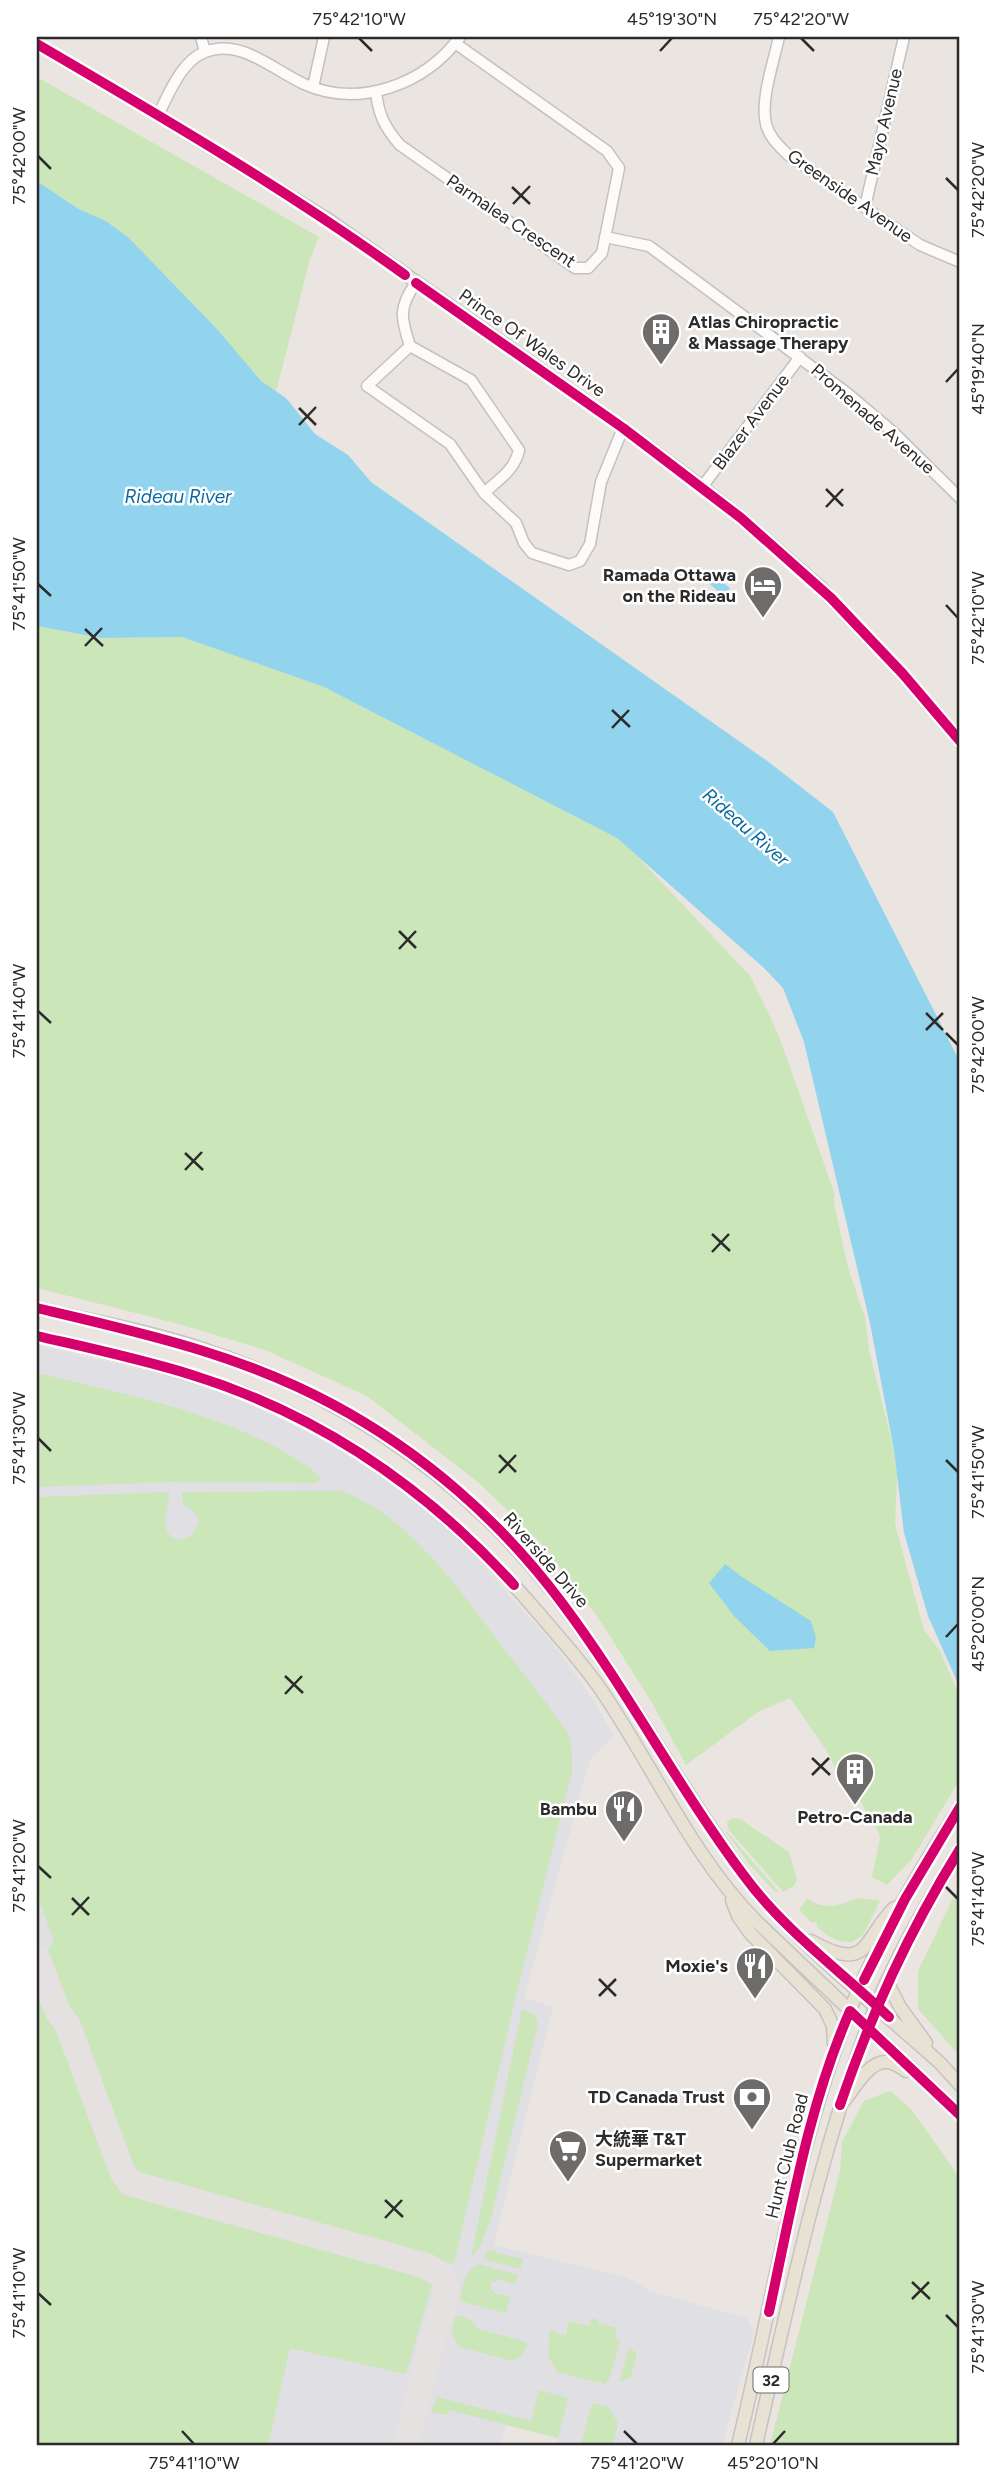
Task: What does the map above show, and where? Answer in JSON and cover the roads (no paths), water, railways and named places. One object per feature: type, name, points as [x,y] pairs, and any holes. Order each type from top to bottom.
[{"type":"main road","name":"Prince Of Wales Drive","points":[[37,44],[330,221],[702,487],[821,588],[903,674],[958,740]]},
{"type":"main road","name":"Riverside Drive","points":[[37,1308],[176,1341],[248,1366],[335,1405],[421,1460],[490,1521],[549,1586],[588,1640],[745,1877],[791,1930],[940,2063],[960,2085]]},
{"type":"main road","points":[[37,1336],[165,1367],[252,1396],[335,1437],[401,1481],[473,1542],[565,1644],[606,1699],[727,1891],[738,1916],[750,1933],[825,2009],[832,2026],[834,2054]]},
{"type":"main road","name":"Hunt Club Road","points":[[738,2445],[795,2192],[818,2102],[834,2054],[859,1990],[905,1899],[960,1807]]},
{"type":"main road","points":[[689,1833],[707,1821]]},
{"type":"main road","name":"Hunt Club Road","points":[[756,2445],[816,2189],[840,2105],[887,1982],[908,1939],[957,1854]]},
{"type":"main road","points":[[727,1891],[960,2115]]},
{"type":"main road","points":[[791,1930],[829,1950],[845,1954],[857,1952],[868,1945],[889,1912],[905,1899]]},
{"type":"main road","points":[[887,1982],[900,2007],[940,2063]]},
{"type":"main road","points":[[840,2105],[865,2075],[883,2062],[891,2062],[930,2088]]},
{"type":"main road","points":[[769,2312],[786,2315]]},
{"type":"street","points":[[201,37],[205,52]]},
{"type":"street","points":[[313,87],[324,37]]},
{"type":"street","name":"Greenside Avenue","points":[[779,37],[764,107],[766,125],[774,141],[920,245],[960,262]]},
{"type":"street","name":"Mayo Avenue","points":[[865,206],[904,37]]},
{"type":"street","points":[[158,115],[178,77],[193,60],[205,52],[226,49],[248,53],[313,87],[337,92],[376,91],[402,84],[424,73],[458,40]]},
{"type":"street","name":"Parmalea Crescent","points":[[376,91],[378,109],[386,129],[400,145],[575,268],[588,268],[603,253],[619,168],[607,150],[458,40]]},
{"type":"street","name":"Promenade Avenue","points":[[606,237],[649,246],[800,357],[892,431],[960,498]]},
{"type":"street","points":[[416,283],[402,308],[404,330],[410,346],[471,380],[517,447],[518,454],[514,465],[484,493]]},
{"type":"street","points":[[410,346],[366,386],[450,444],[484,493],[510,516],[532,552],[562,564],[575,564],[586,553],[601,482],[623,428]]},
{"type":"street","name":"Blazer Avenue","points":[[702,487],[800,357]]},
{"type":"water","name":"Rideau River","points":[[37,181],[128,237],[217,329],[261,381],[286,398],[315,434],[348,455],[371,482],[770,763],[833,812],[960,1062],[960,1688],[928,1616],[904,1533],[894,1450],[870,1323],[804,1042],[783,988],[617,838],[324,687],[182,637],[101,638],[37,626]]},
{"type":"water","points":[[711,573],[730,588],[724,596],[705,580]]},
{"type":"water","points":[[725,1564],[811,1621],[816,1638],[814,1648],[770,1651],[734,1616],[709,1583]]},
{"type":"place","name":"Atlas Chiropractic & Massage Therapy","points":[[661,366]]},
{"type":"place","name":"Ramada Ottawa on the Rideau","points":[[763,619]]},
{"type":"place","name":"Petro-Canada","points":[[855,1806]]},
{"type":"place","name":"Bambu","points":[[624,1843]]},
{"type":"place","name":"Moxie's","points":[[755,2000]]},
{"type":"place","name":"TD Canada Trust","points":[[752,2131]]},
{"type":"place","name":"大統華 T&T Supermarket","points":[[568,2183]]}]
